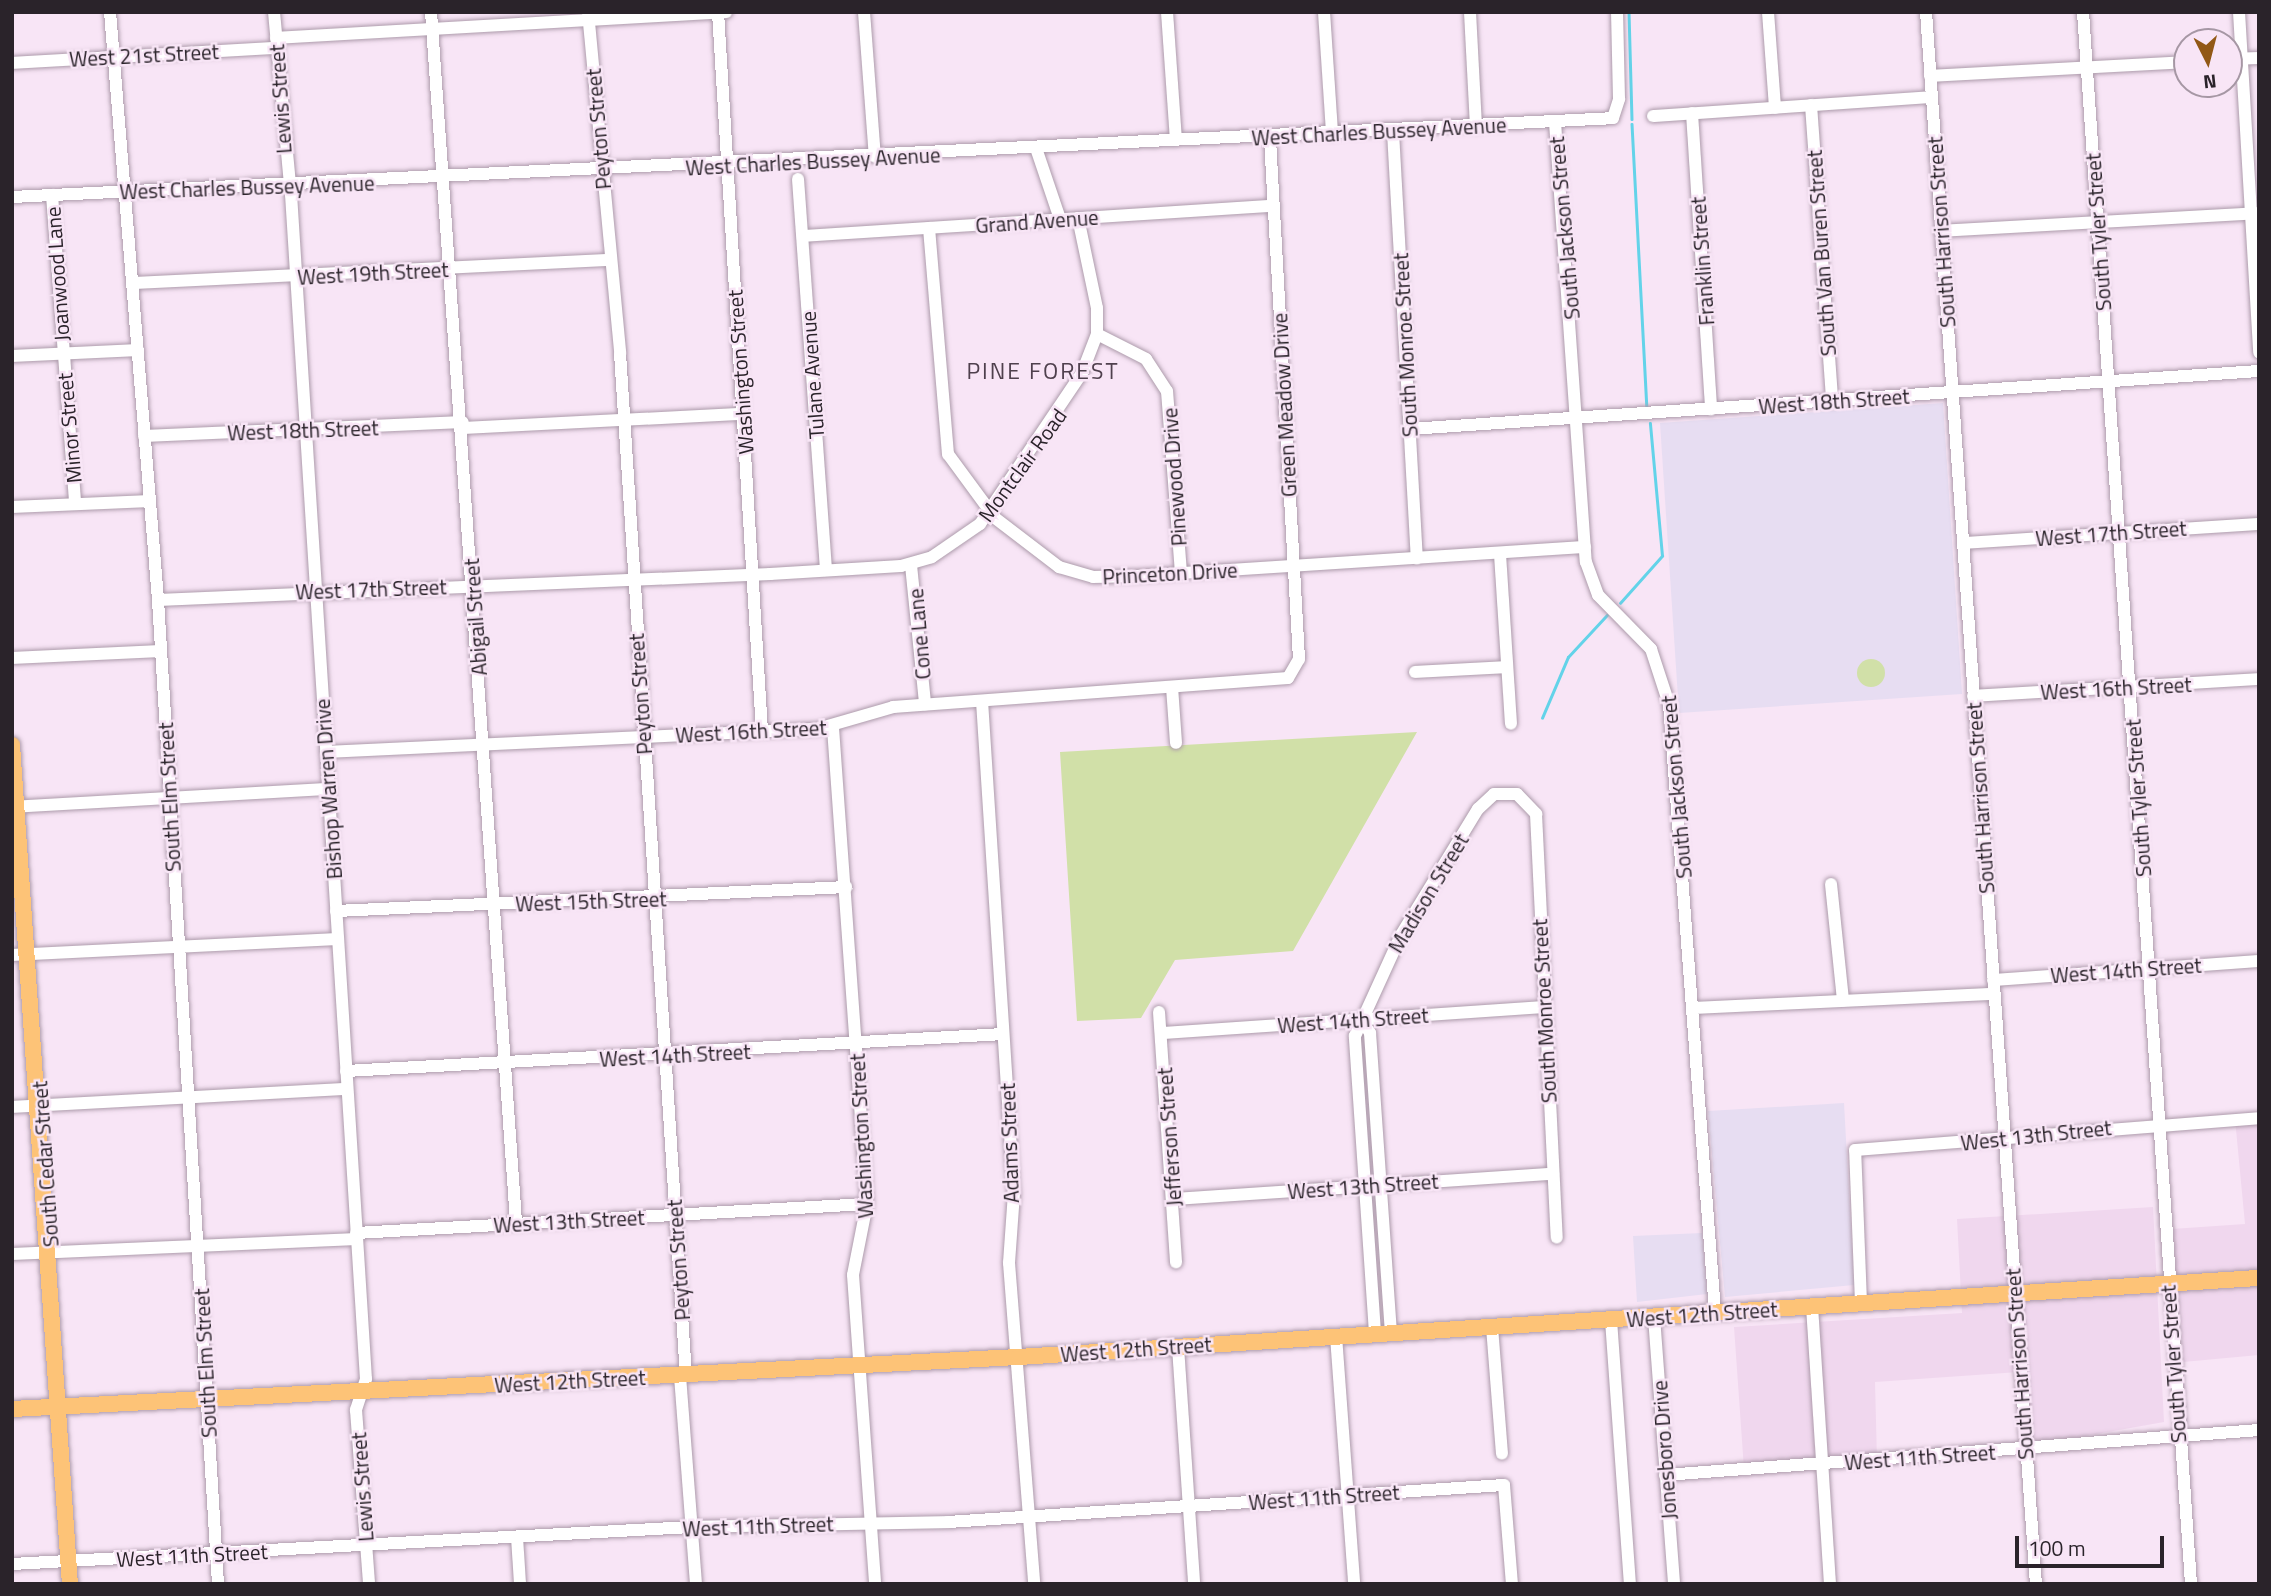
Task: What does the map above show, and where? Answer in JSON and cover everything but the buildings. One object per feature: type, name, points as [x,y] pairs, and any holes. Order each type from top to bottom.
[{"type":"main road","name":"South Cedar Street","points":[[12,744],[15,807],[31,954],[70,1584]]},
{"type":"main road","name":"West 12th Street","points":[[12,1409],[1019,1357],[2259,1278]]},
{"type":"street","name":"South Elm Street","points":[[110,12],[135,283],[158,600],[178,948],[209,1399],[218,1584]]},
{"type":"street","name":"Lewis Street","points":[[274,12],[290,186]]},
{"type":"street","name":"Abigail Street","points":[[431,12],[463,425],[516,1223]]},
{"type":"street","name":"West 21st Street","points":[[12,63],[276,43],[432,27],[588,16],[726,12]]},
{"type":"street","points":[[864,12],[875,158]]},
{"type":"street","points":[[1167,12],[1176,140]]},
{"type":"street","points":[[1324,12],[1332,134]]},
{"type":"street","points":[[1470,12],[1476,127]]},
{"type":"street","name":"West Charles Bussey Avenue","points":[[12,197],[602,173],[1613,118],[1619,99],[1617,12]]},
{"type":"street","points":[[1769,12],[1775,108]]},
{"type":"street","name":"South Harrison Street","points":[[1926,12],[2013,1293],[2036,1584]]},
{"type":"street","name":"South Tyler Street","points":[[2083,12],[2131,688],[2177,1435],[2192,1584]]},
{"type":"street","name":"Washington Street","points":[[718,13],[762,732]]},
{"type":"street","name":"Peyton Street","points":[[588,16],[624,421],[696,1584]]},
{"type":"street","points":[[1930,76],[2173,63]]},
{"type":"street","points":[[1653,116],[1931,97]]},
{"type":"street","points":[[2240,98],[2254,213],[2259,352]]},
{"type":"street","name":"South Van Buren Street","points":[[1811,105],[1832,401]]},
{"type":"street","name":"Franklin Street","points":[[1692,113],[1711,409]]},
{"type":"street","name":"South Jackson Street","points":[[1555,122],[1579,418],[1585,547],[1593,586],[1612,610],[1651,649],[1667,689],[1694,1008],[1715,1312]]},
{"type":"street","name":"South Monroe Street","points":[[1393,131],[1417,558]]},
{"type":"street","name":"Green Meadow Drive","points":[[1270,138],[1270,206],[1294,567],[1295,672]]},
{"type":"street","points":[[1037,148],[1060,219]]},
{"type":"street","name":"Tulane Avenue","points":[[798,179],[826,570]]},
{"type":"street","name":"Bishop Warren Drive","points":[[290,186],[366,1379],[360,1392]]},
{"type":"street","name":"Joanwood Lane","points":[[52,195],[62,353]]},
{"type":"street","name":"Grand Avenue","points":[[803,236],[1270,206]]},
{"type":"street","points":[[1940,231],[2254,213]]},
{"type":"street","name":"Montclair Road","points":[[752,573],[911,565],[956,544],[989,511],[1070,398],[1097,334],[1094,279],[1078,218]]},
{"type":"street","name":"Princeton Drive","points":[[929,228],[945,446],[989,511],[1072,572],[1099,577],[1585,547]]},
{"type":"street","name":"West 19th Street","points":[[135,283],[610,260]]},
{"type":"street","name":"Pinewood Drive","points":[[1097,334],[1146,359],[1167,391],[1181,573]]},
{"type":"street","points":[[12,356],[138,350]]},
{"type":"street","name":"Minor Street","points":[[62,353],[75,502]]},
{"type":"street","name":"West 18th Street","points":[[1410,429],[2259,371]]},
{"type":"street","name":"West 18th Street","points":[[144,436],[624,421],[743,414]]},
{"type":"street","points":[[12,507],[75,502],[150,502]]},
{"type":"street","name":"West 17th Street","points":[[1964,543],[2259,524]]},
{"type":"street","points":[[1500,554],[1511,724]]},
{"type":"street","name":"Cone Lane","points":[[911,565],[925,704]]},
{"type":"street","name":"West 17th Street","points":[[158,600],[752,573]]},
{"type":"street","points":[[12,658],[160,650]]},
{"type":"street","points":[[1415,672],[1507,667]]},
{"type":"street","name":"West 16th Street","points":[[326,752],[484,747],[833,727],[893,707],[1281,681],[1295,672]]},
{"type":"street","name":"West 16th Street","points":[[1973,696],[2259,679]]},
{"type":"street","points":[[1172,687],[1176,743]]},
{"type":"street","name":"Adams Street","points":[[982,701],[1034,1584]]},
{"type":"street","name":"Washington Street","points":[[833,727],[867,1204],[853,1275],[875,1584]]},
{"type":"street","points":[[15,807],[328,789]]},
{"type":"street","name":"South Monroe Street","points":[[1517,793],[1536,814],[1557,1237]]},
{"type":"street","name":"Madison Street","points":[[1383,1333],[1365,1186],[1355,1036],[1401,935],[1478,809],[1494,794],[1517,793]]},
{"type":"street","points":[[1831,884],[1843,1000]]},
{"type":"street","name":"West 15th Street","points":[[336,911],[653,899],[846,887]]},
{"type":"street","points":[[12,955],[338,939]]},
{"type":"street","name":"West 14th Street","points":[[1993,980],[2259,961]]},
{"type":"street","points":[[1694,1008],[1994,994]]},
{"type":"street","name":"West 14th Street","points":[[1162,1033],[1545,1007]]},
{"type":"street","name":"Jefferson Street","points":[[1160,1012],[1176,1262]]},
{"type":"street","points":[[1361,1019],[1370,1033],[1380,1185],[1383,1333]]},
{"type":"street","name":"West 14th Street","points":[[346,1071],[664,1056],[1003,1034]]},
{"type":"street","points":[[12,1107],[347,1089]]},
{"type":"street","name":"West 13th Street","points":[[1861,1303],[1856,1150],[2004,1136],[2259,1118]]},
{"type":"street","name":"West 13th Street","points":[[1173,1199],[1553,1174]]},
{"type":"street","name":"West 13th Street","points":[[12,1254],[199,1247],[516,1223],[867,1204]]},
{"type":"street","points":[[1812,1306],[1830,1584]]},
{"type":"street","name":"Jonesboro Drive","points":[[1654,1317],[1674,1584]]},
{"type":"street","points":[[1611,1320],[1630,1584]]},
{"type":"street","points":[[1492,1326],[1502,1454]]},
{"type":"street","points":[[1336,1336],[1354,1584]]},
{"type":"street","points":[[1178,1347],[1194,1584]]},
{"type":"street","name":"Lewis Street","points":[[360,1392],[369,1584]]},
{"type":"street","name":"West 11th Street","points":[[1665,1475],[2259,1430]]},
{"type":"street","name":"West 11th Street","points":[[12,1563],[366,1547],[691,1527],[1030,1517],[1504,1485],[1512,1584]]},
{"type":"street","points":[[517,1537],[520,1584]]},
{"type":"shaded area","points":[[1943,403],[1962,694],[1679,713],[1660,423]]},
{"type":"shaded area","points":[[1844,1103],[1854,1285],[1725,1297],[1708,1111]]},
{"type":"shaded area","points":[[2259,1118],[2259,1355],[2183,1362],[2172,1229],[2245,1224],[2235,1119]]},
{"type":"shaded area","points":[[2153,1207],[2164,1422],[2024,1447],[2019,1372],[1875,1382],[1877,1460],[1744,1469],[1734,1327],[1962,1313],[1957,1219]]},
{"type":"shaded area","points":[[1702,1233],[1707,1294],[1637,1302],[1633,1236]]},
{"type":"green space","points":[[1871,659],[1881,663],[1885,673],[1881,683],[1871,687],[1861,683],[1857,673],[1861,663]]},
{"type":"green space","points":[[1417,732],[1293,951],[1175,960],[1141,1018],[1077,1021],[1060,752]]},
{"type":"waterway","points":[[1629,12],[1632,119]]},
{"type":"waterway","points":[[1632,124],[1647,407]]},
{"type":"waterway","points":[[1620,603],[1662,556],[1650,424]]},
{"type":"waterway","points":[[1542,718],[1568,657],[1607,615]]},
{"type":"district","name":"PINE FOREST","points":[[1043,371]]}]
